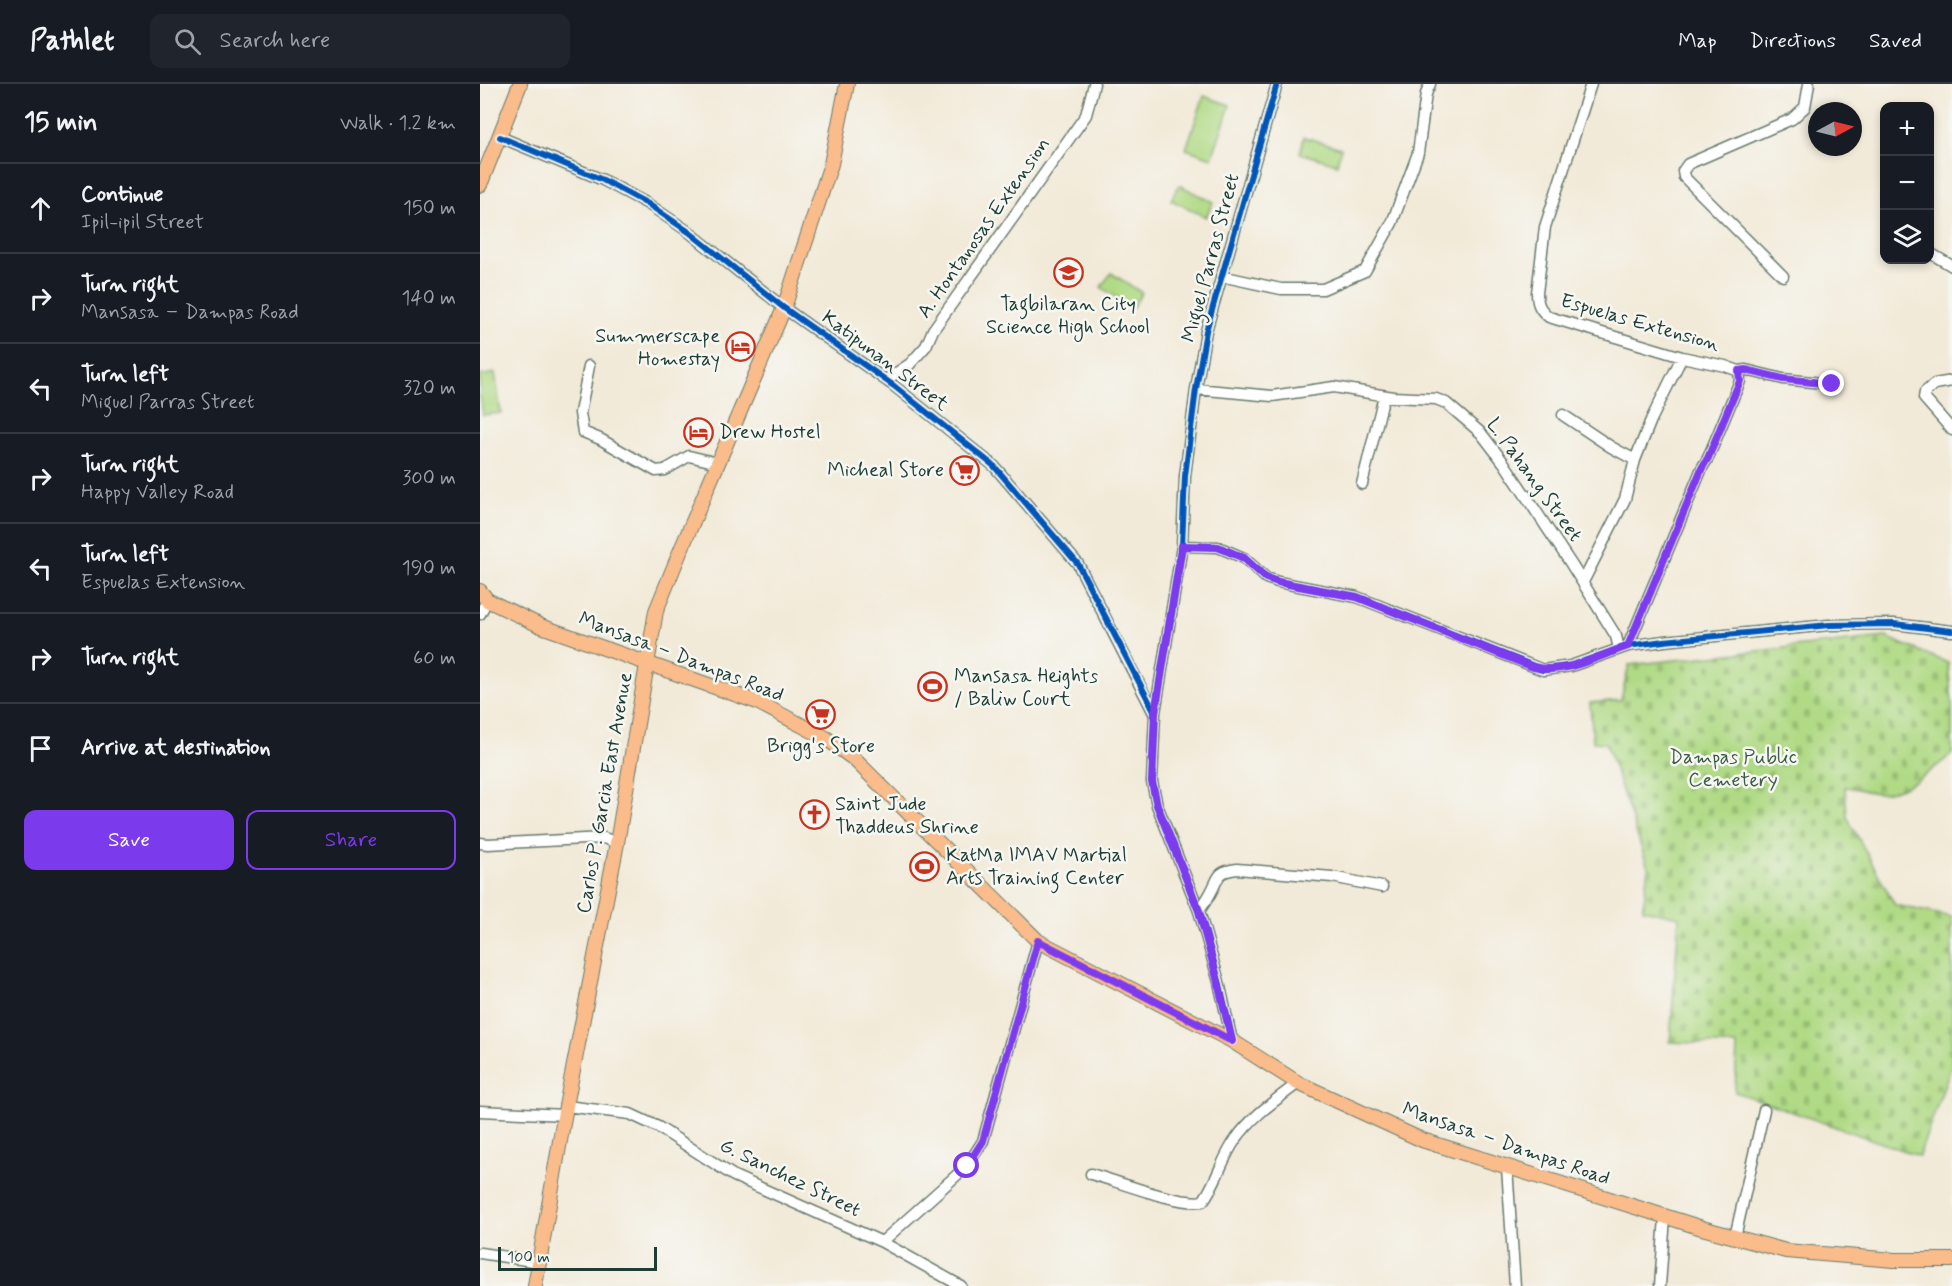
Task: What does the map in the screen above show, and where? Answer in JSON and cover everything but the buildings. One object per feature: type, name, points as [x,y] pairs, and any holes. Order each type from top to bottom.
[{"type":"main road","points":[[480,185],[519,84]]},
{"type":"main road","name":"Carlos P. Garcia East Avenue","points":[[535,1286],[617,843],[657,611],[784,308],[831,164],[847,84]]},
{"type":"main road","name":"Mansasa – Dampas Road","points":[[484,596],[541,626],[758,702],[826,738],[854,759],[1038,941],[1232,1041],[1298,1083],[1422,1140],[1665,1217],[1786,1251],[1894,1260],[1952,1260]]},
{"type":"street","name":"A. Hontanosas Extension","points":[[886,380],[910,364],[926,346],[933,330],[946,311],[1086,115],[1094,84]]},
{"type":"street","name":"Miguel Parras Street","points":[[1232,1041],[1199,911],[1157,805],[1152,782],[1155,713],[1182,546],[1185,476],[1206,331],[1277,84]]},
{"type":"street","points":[[1221,276],[1281,290],[1323,289],[1365,271],[1392,223],[1418,153],[1426,94],[1430,84]]},
{"type":"street","name":"Espuelas Extension","points":[[1591,84],[1545,227],[1537,293],[1537,302],[1541,311],[1549,317],[1682,357],[1725,366],[1739,371],[1740,381],[1624,647]]},
{"type":"street","points":[[1784,276],[1684,177],[1683,171],[1688,164],[1792,119],[1805,107],[1809,84]]},
{"type":"street","name":"Katipunan Street","points":[[500,137],[603,180],[648,204],[689,232],[784,308],[886,380],[994,466],[1078,564],[1155,713]]},
{"type":"street","points":[[1934,256],[1952,266]]},
{"type":"street","points":[[1583,582],[1625,498],[1635,460],[1651,420],[1682,357]]},
{"type":"street","points":[[589,366],[580,413],[583,432],[600,439],[656,471],[665,470],[689,456],[718,463]]},
{"type":"street","points":[[1739,371],[1746,370],[1783,379],[1832,384]]},
{"type":"street","points":[[1952,381],[1935,384],[1925,392],[1924,398],[1952,430]]},
{"type":"street","name":"L. Pahang Street","points":[[1196,389],[1272,396],[1334,387],[1384,396],[1436,399],[1446,403],[1468,419],[1504,463],[1624,647]]},
{"type":"street","points":[[1362,484],[1371,456],[1384,396]]},
{"type":"street","points":[[1563,415],[1635,460]]},
{"type":"street","points":[[1182,546],[1218,547],[1244,558],[1266,578],[1357,597],[1543,670],[1571,666],[1624,647],[1664,640],[1829,625],[1894,624],[1952,631]]},
{"type":"street","points":[[480,614],[484,596]]},
{"type":"street","points":[[480,843],[604,838],[617,843]]},
{"type":"street","points":[[1199,911],[1211,892],[1216,878],[1225,871],[1237,869],[1332,878],[1382,887]]},
{"type":"street","points":[[882,1242],[967,1166],[983,1141],[1038,941]]},
{"type":"street","points":[[1091,1174],[1177,1200],[1194,1203],[1203,1201],[1234,1141],[1248,1122],[1298,1083]]},
{"type":"street","points":[[1735,1237],[1764,1110]]},
{"type":"street","name":"G. Sanchez Street","points":[[480,1111],[630,1114],[658,1127],[734,1176],[882,1242],[961,1286]]},
{"type":"street","points":[[1507,1167],[1515,1286]]},
{"type":"street","points":[[1660,1286],[1665,1217]]},
{"type":"street","points":[[480,1253],[539,1262]]},
{"type":"green space","points":[[1204,96],[1230,105],[1212,158],[1186,149]]},
{"type":"green space","points":[[1304,137],[1341,148],[1337,164],[1300,153]]},
{"type":"green space","points":[[1179,185],[1213,202],[1206,217],[1171,200]]},
{"type":"green space","points":[[1111,273],[1142,293],[1132,308],[1101,287]]},
{"type":"green space","points":[[495,373],[501,413],[483,415],[480,376]]},
{"type":"green space","name":"Dampas Public Cemetery","points":[[1886,637],[1948,663],[1952,703],[1952,754],[1936,767],[1918,780],[1888,792],[1878,793],[1845,787],[1847,817],[1895,905],[1952,917],[1952,1064],[1919,1156],[1735,1092],[1737,1045],[1670,1042],[1679,917],[1643,909],[1648,867],[1606,743],[1593,742],[1590,703],[1621,700],[1629,665]]},
{"type":"cycle path","points":[[1232,1041],[1219,982],[1199,911],[1157,805],[1152,782],[1155,713],[1182,546],[1185,476],[1206,331],[1277,84]]},
{"type":"cycle path","points":[[500,137],[603,180],[648,204],[689,232],[784,308],[894,386],[994,466],[1078,564],[1155,713]]},
{"type":"cycle path","points":[[1182,546],[1218,547],[1244,558],[1266,578],[1357,597],[1543,670],[1571,666],[1628,646],[1829,625],[1894,624],[1952,631]]},
{"type":"place","name":"Tagbilaran City Science High School","points":[[1068,273]]},
{"type":"place","name":"Summerscape Homestay","points":[[741,347]]},
{"type":"place","name":"Drew Hostel","points":[[698,432]]},
{"type":"place","name":"Micheal Store","points":[[965,470]]},
{"type":"place","name":"Mansasa Heights / Baliw Court","points":[[933,687]]},
{"type":"place","name":"Brigg's Store","points":[[821,715]]},
{"type":"place","name":"Saint Jude Thaddeus Shrine","points":[[814,815]]},
{"type":"place","name":"KatMa IMAV Martial Arts Training Center","points":[[925,866]]},
{"type":"route","points":[[967,1166],[983,1141],[1038,941],[1232,1041],[1199,911],[1157,805],[1152,782],[1155,713],[1182,546],[1218,547],[1232,551],[1244,558],[1266,578],[1357,597],[1533,667],[1543,670],[1571,666],[1628,646],[1740,381],[1739,371],[1746,370],[1783,379],[1832,384]]}]
